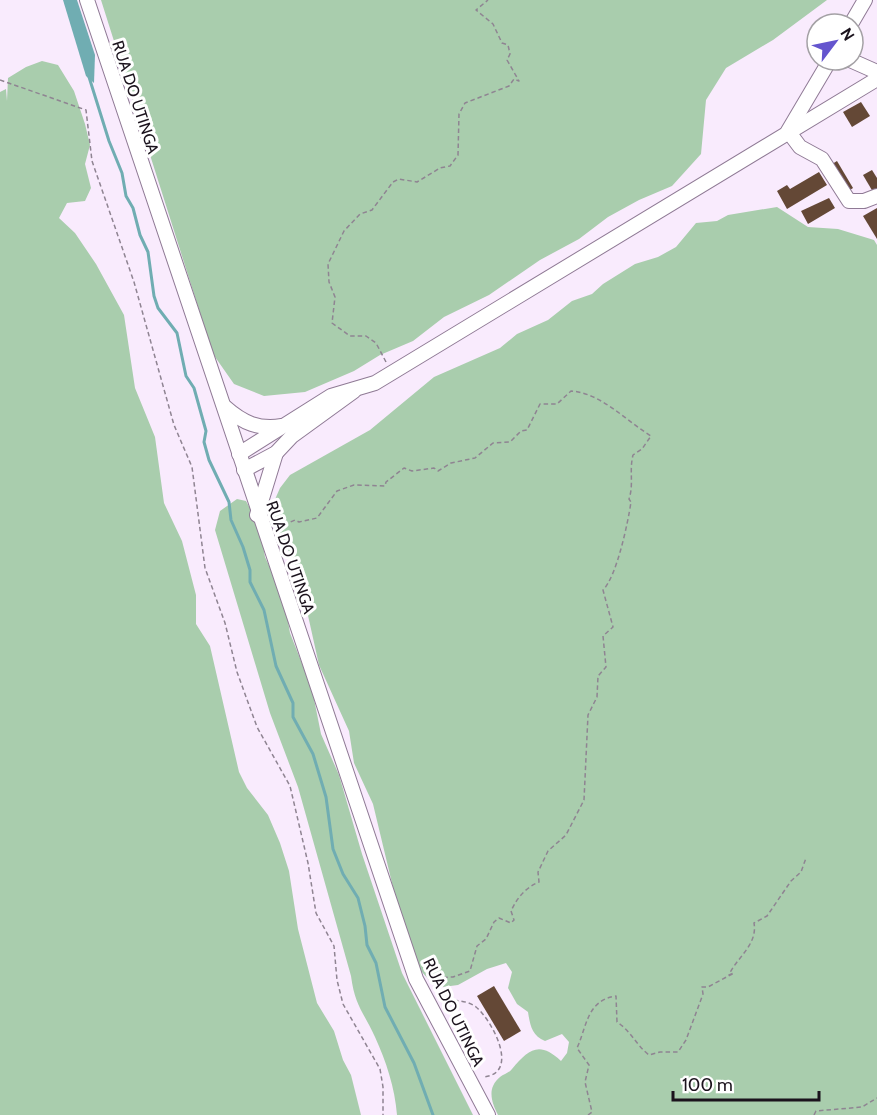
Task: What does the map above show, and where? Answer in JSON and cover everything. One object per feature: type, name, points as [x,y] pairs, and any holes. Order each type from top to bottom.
[{"type":"street","name":"RUA DO UTINGA","points":[[87,0],[159,221],[225,407],[258,514],[416,978],[488,1115]]},
{"type":"street","points":[[788,131],[823,72]]},
{"type":"street","points":[[239,454],[331,396],[375,383],[877,79]]},
{"type":"street","points":[[788,131],[800,147],[822,159],[849,201],[864,201],[877,196]]},
{"type":"street","points":[[244,470],[276,453],[292,436],[356,389]]},
{"type":"street","points":[[225,407],[247,423],[270,428],[282,426]]},
{"type":"street","points":[[258,514],[276,453]]},
{"type":"path","points":[[392,372],[376,343],[366,336],[350,336],[332,323],[335,297],[329,282],[328,264],[344,231],[360,214],[372,210],[393,182],[399,179],[417,182],[441,168],[450,166],[458,155],[459,114],[465,103],[509,86],[514,80],[519,81],[507,60],[510,54],[508,45],[502,43],[493,24],[476,10],[488,0]]},
{"type":"path","points":[[0,80],[87,110],[92,161],[134,282],[174,425],[192,467],[205,568],[225,623],[237,672],[257,727],[290,786],[309,863],[316,913],[334,946],[343,1004],[380,1069],[383,1115]]},
{"type":"path","points":[[265,534],[295,520],[299,522],[317,518],[337,491],[354,485],[385,486],[386,482],[404,468],[412,471],[434,468],[438,471],[451,464],[475,458],[493,443],[510,442],[526,430],[540,404],[557,404],[571,391],[584,392],[606,404],[651,436],[642,449],[633,455],[630,468],[633,486],[629,499],[631,502],[629,516],[621,541],[622,550],[603,590],[613,627],[603,636],[606,667],[598,676],[597,697],[588,715],[584,800],[577,809],[570,830],[548,851],[538,872],[539,882],[529,887],[516,901],[511,911],[514,920],[510,923],[499,918],[494,922],[486,939],[477,946],[470,971],[453,976],[416,978]]},
{"type":"path","points":[[588,1115],[592,1112],[585,1082],[588,1065],[577,1048],[586,1017],[592,1008],[606,997],[616,996],[617,1022],[630,1030],[637,1045],[649,1055],[660,1052],[678,1052],[686,1040],[703,994],[702,987],[708,987],[734,973],[729,975],[742,957],[755,932],[754,923],[766,916],[791,881],[801,872],[806,858]]},
{"type":"path","points":[[422,992],[431,997],[475,1006],[502,1048],[503,1058],[499,1068],[490,1077],[467,1078]]},
{"type":"path","points":[[814,1115],[816,1111],[862,1107],[877,1098]]},
{"type":"shaded area","points":[[63,0],[77,0],[95,55],[94,83],[86,76]]},
{"type":"shaded area","points":[[101,0],[827,0],[811,12],[805,12],[805,16],[773,40],[726,68],[706,100],[701,154],[672,186],[608,217],[579,239],[540,260],[489,295],[444,317],[413,341],[380,355],[354,371],[305,392],[264,396],[234,384],[213,354]]},
{"type":"shaded area","points":[[42,61],[58,65],[74,91],[90,145],[85,164],[91,188],[85,201],[67,203],[59,218],[75,233],[96,264],[124,315],[135,388],[155,437],[164,503],[182,541],[196,595],[196,624],[210,646],[239,772],[247,788],[268,815],[280,843],[289,871],[298,929],[317,1003],[334,1031],[343,1060],[351,1075],[361,1115],[0,1115],[0,92],[6,89],[7,101],[8,78]]},
{"type":"shaded area","points":[[777,207],[808,227],[838,229],[874,240],[877,245],[877,1115],[498,1115],[492,1095],[496,1081],[534,1050],[546,1051],[561,1061],[567,1053],[569,1042],[562,1034],[545,1041],[534,1033],[528,1012],[517,1004],[508,988],[512,972],[506,963],[487,969],[458,985],[443,987],[431,982],[421,971],[397,904],[373,804],[354,763],[349,731],[319,665],[299,575],[277,530],[273,504],[280,488],[290,475],[370,430],[434,377],[500,348],[517,334],[548,320],[572,301],[592,294],[603,284],[635,264],[658,257],[676,247],[696,223],[717,221],[728,215]]},
{"type":"shaded area","points":[[237,499],[246,501],[260,527],[265,557],[284,597],[290,633],[312,689],[321,734],[339,775],[362,854],[402,973],[473,1115],[397,1115],[389,1075],[379,1046],[355,995],[298,787],[270,713],[215,530],[220,511]]},
{"type":"building","points":[[861,102],[870,116],[852,127],[843,112]]},
{"type":"building","points":[[837,161],[853,188],[841,196],[824,169]]},
{"type":"building","points":[[872,170],[877,178],[877,190],[873,192],[863,175]]},
{"type":"building","points":[[819,172],[827,185],[787,209],[777,191],[787,185],[790,189]]},
{"type":"building","points":[[829,198],[835,208],[808,224],[801,211]]},
{"type":"building","points":[[877,208],[877,239],[863,216]]},
{"type":"building","points":[[494,986],[521,1031],[504,1041],[477,996]]},
{"type":"waterway","points":[[89,77],[109,141],[122,173],[126,196],[133,208],[140,235],[148,252],[154,296],[158,308],[177,333],[186,376],[194,388],[206,431],[204,442],[209,460],[229,502],[231,520],[250,570],[250,582],[264,610],[276,666],[293,703],[293,717],[313,754],[326,797],[333,849],[343,874],[358,898],[367,945],[376,963],[385,1007],[414,1063],[433,1115]]}]
